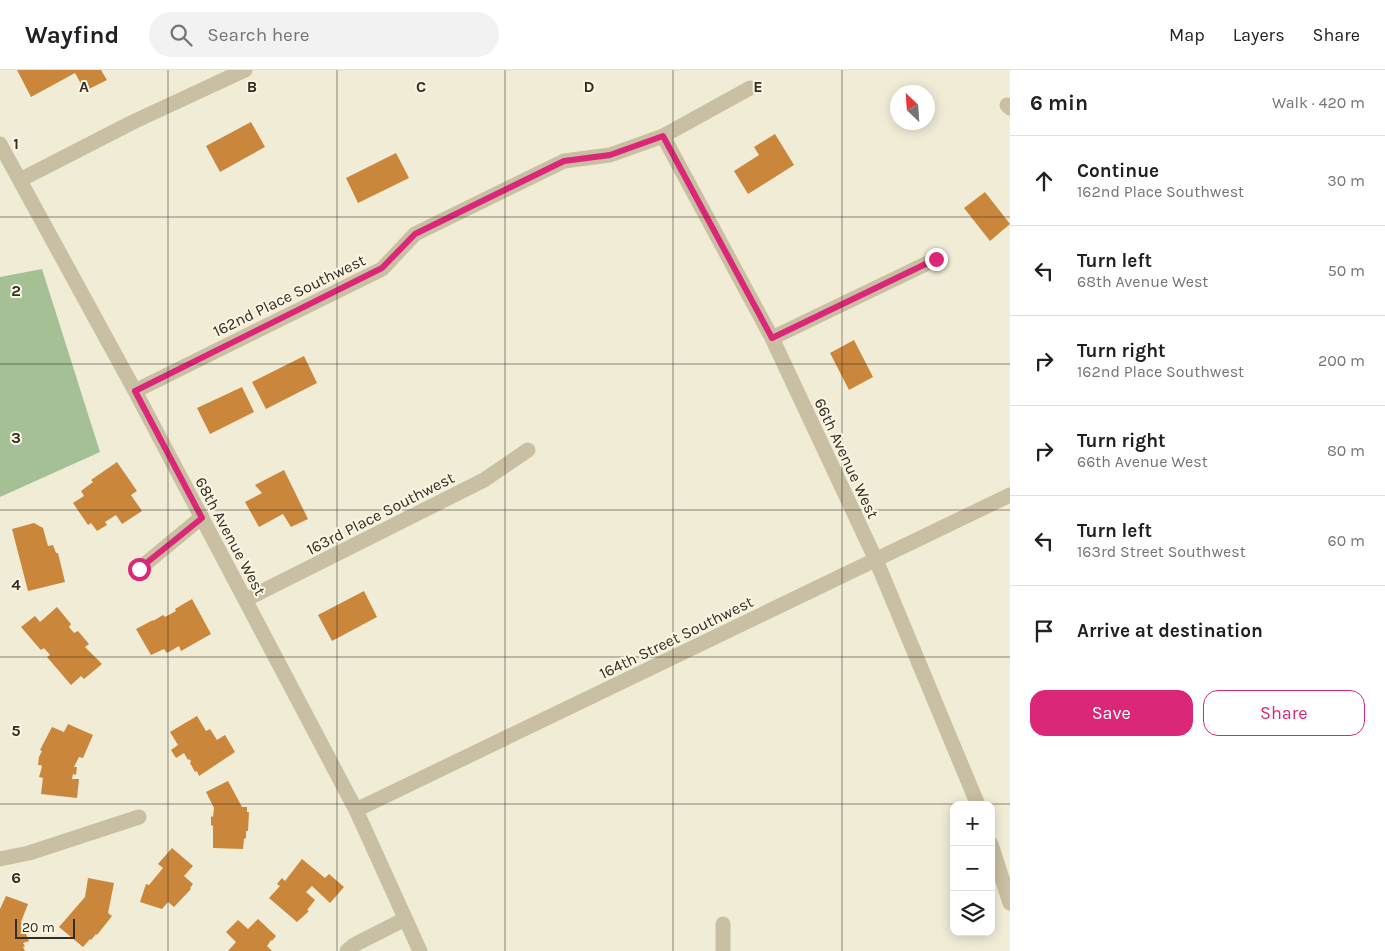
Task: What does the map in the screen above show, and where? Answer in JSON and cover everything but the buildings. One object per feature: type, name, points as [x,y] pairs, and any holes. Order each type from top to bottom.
[{"type":"street","points":[[20,180],[133,122],[245,70]]},
{"type":"street","name":"162nd Place Southwest","points":[[135,391],[382,268],[415,234],[564,161],[610,155],[663,136],[750,88]]},
{"type":"street","name":"66th Avenue West","points":[[663,136],[772,338],[876,560],[976,801]]},
{"type":"street","name":"68th Avenue West","points":[[0,144],[135,391],[356,810],[420,951]]},
{"type":"street","points":[[772,338],[936,259]]},
{"type":"street","name":"163rd Place Southwest","points":[[245,600],[484,480],[528,450]]},
{"type":"street","name":"164th Street Southwest","points":[[356,810],[1010,495]]},
{"type":"street","points":[[139,569],[202,518]]},
{"type":"street","points":[[0,859],[29,853],[139,817]]},
{"type":"street","points":[[992,846],[1010,903]]},
{"type":"street","points":[[347,951],[354,945],[405,919]]},
{"type":"street","points":[[722,951],[723,924]]},
{"type":"green space","points":[[42,269],[100,452],[0,497],[0,277]]},
{"type":"route","points":[[139,569],[202,518],[135,391],[382,268],[415,234],[564,161],[610,155],[663,136],[772,338],[936,259]]}]
